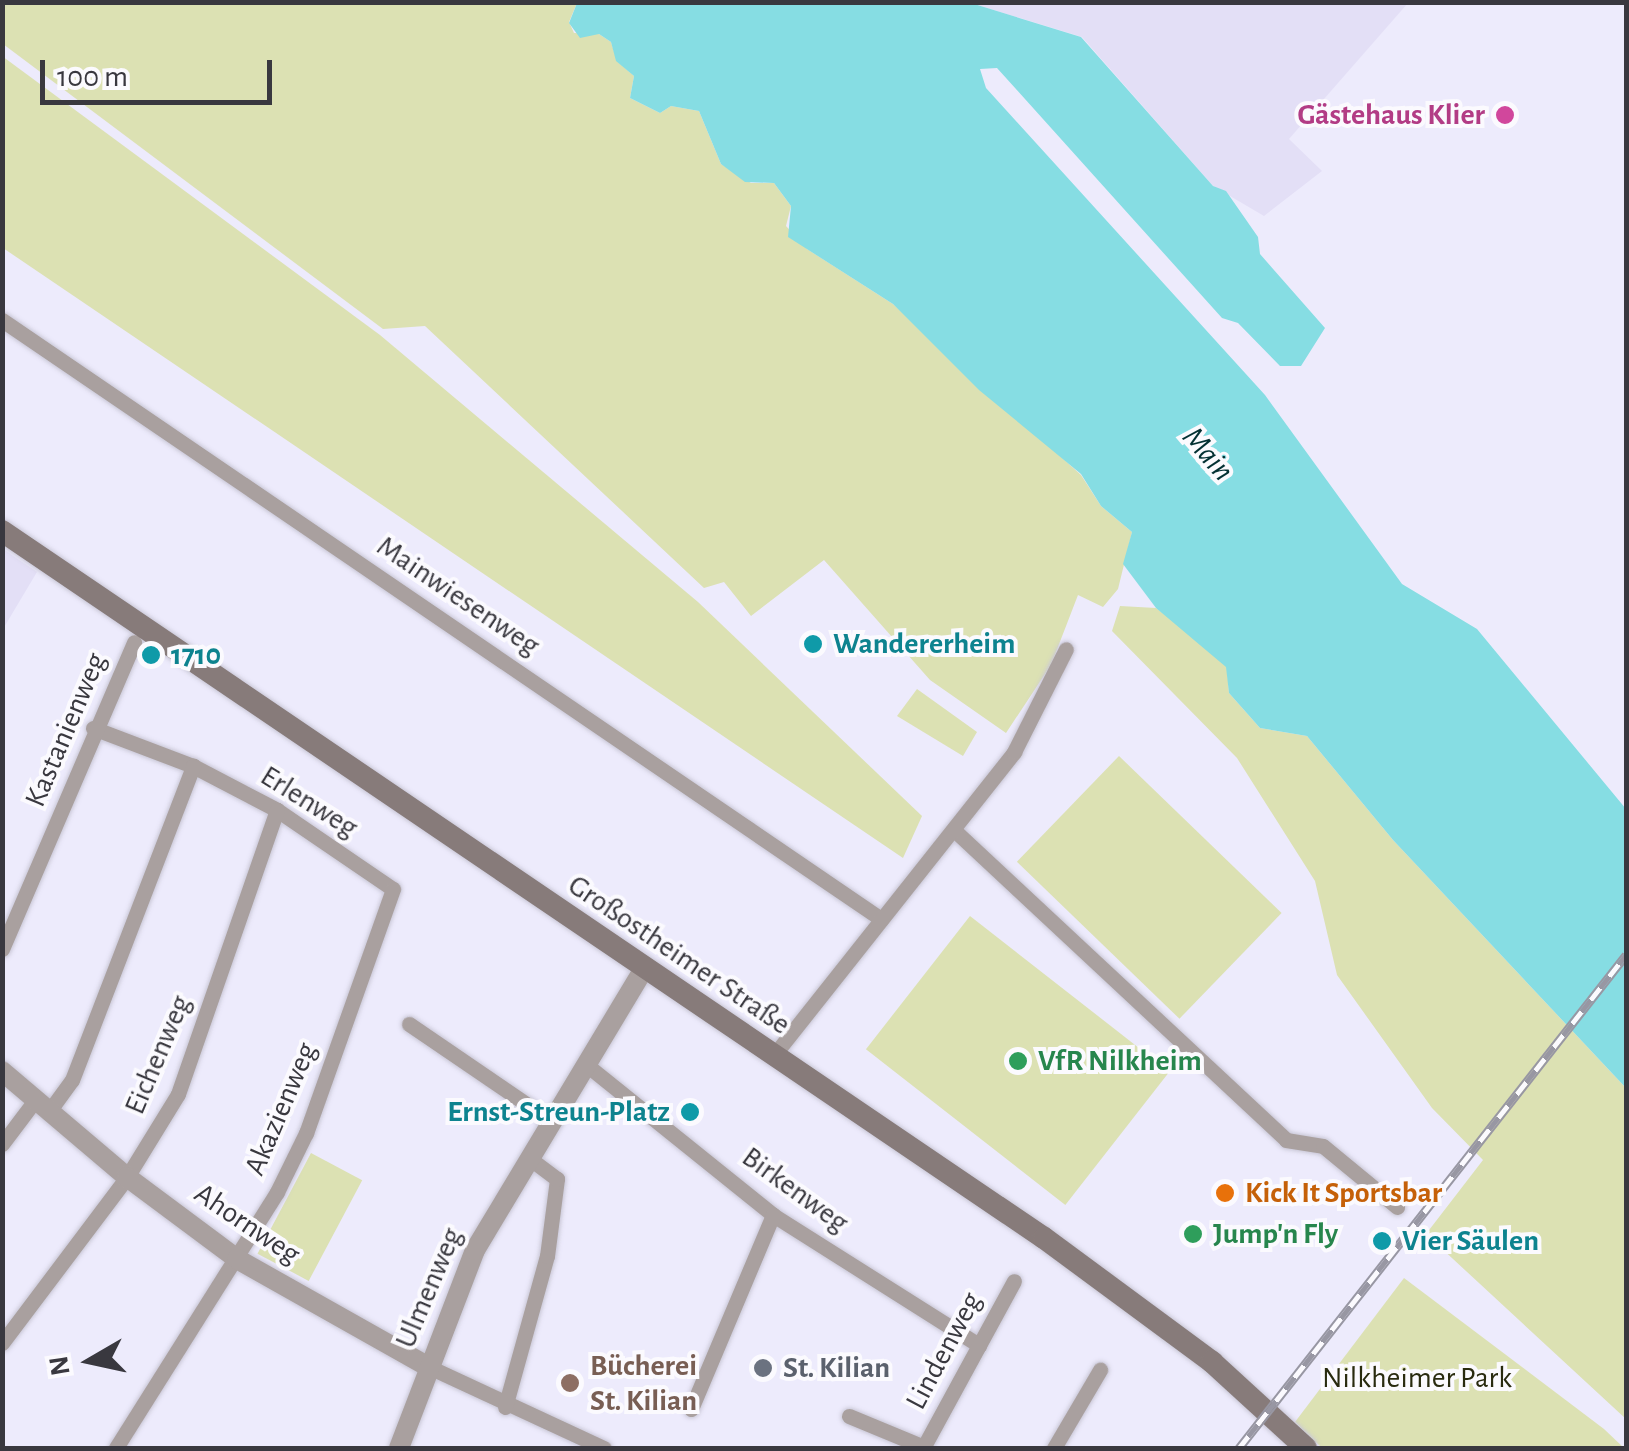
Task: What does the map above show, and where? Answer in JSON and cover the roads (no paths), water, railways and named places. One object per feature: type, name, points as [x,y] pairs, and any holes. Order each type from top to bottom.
[{"type":"main road","name":"Großostheimer Straße","points":[[2,532],[1147,1311],[1306,1448]]},
{"type":"street","name":"Mainwiesenweg","points":[[2,320],[881,919]]},
{"type":"street","name":"Kastanienweg","points":[[2,949],[92,728],[134,642]]},
{"type":"street","points":[[774,1056],[1014,752],[1066,649]]},
{"type":"street","name":"Erlenweg","points":[[92,728],[193,766],[277,810],[394,889],[358,989]]},
{"type":"street","points":[[2,1144],[72,1080],[193,766]]},
{"type":"street","name":"Eichenweg","points":[[2,1344],[127,1177],[178,1094],[277,810]]},
{"type":"street","points":[[954,830],[1286,1140],[1323,1146],[1397,1207]]},
{"type":"street","name":"Ulmenweg","points":[[399,1448],[426,1366],[475,1250],[644,969]]},
{"type":"street","name":"Akazienweg","points":[[116,1448],[237,1259],[306,1132],[358,989]]},
{"type":"street","points":[[409,1024],[550,1121]]},
{"type":"street","name":"Birkenweg","points":[[588,1066],[773,1214],[978,1346]]},
{"type":"street","name":"Ahornweg","points":[[2,1071],[127,1177],[237,1259],[426,1366]]},
{"type":"street","points":[[505,1407],[547,1256],[557,1179],[529,1158]]},
{"type":"street","points":[[691,1410],[773,1214]]},
{"type":"street","name":"Lindenweg","points":[[849,1416],[924,1448],[1014,1281]]},
{"type":"street","points":[[426,1366],[505,1407],[604,1448]]},
{"type":"street","points":[[1054,1448],[1100,1370]]},
{"type":"water","name":"Main","points":[[577,3],[971,3],[1081,37],[1213,186],[1226,191],[1258,237],[1260,254],[1325,328],[1301,366],[1280,366],[1238,323],[1222,318],[997,68],[980,69],[986,88],[1265,395],[1402,584],[1477,629],[1626,809],[1626,1088],[1393,840],[1307,736],[1260,728],[1229,693],[1226,667],[1156,608],[1123,564],[1132,532],[1101,506],[1081,474],[979,390],[893,304],[788,237],[791,206],[774,183],[745,182],[721,164],[699,111],[671,106],[660,113],[630,98],[634,76],[616,61],[611,42],[599,34],[580,38],[569,23]]},
{"type":"railway","points":[[1239,1448],[1626,955]]},
{"type":"place","name":"Gästehaus Klier","points":[[1505,115]]},
{"type":"place","name":"Wandererheim","points":[[813,644]]},
{"type":"place","name":"1710","points":[[151,655]]},
{"type":"place","name":"VfR Nilkheim","points":[[1018,1061]]},
{"type":"place","name":"Ernst-Streun-Platz","points":[[690,1112]]},
{"type":"place","name":"Kick It Sportsbar","points":[[1225,1193]]},
{"type":"place","name":"Jump'n Fly","points":[[1193,1234]]},
{"type":"place","name":"Vier Säulen","points":[[1382,1241]]},
{"type":"place","name":"St. Kilian","points":[[763,1368]]},
{"type":"place","name":"Bücherei St. Kilian","points":[[570,1383]]},
{"type":"park label","name":"Nilkheimer Park","points":[[1417,1378]]}]
